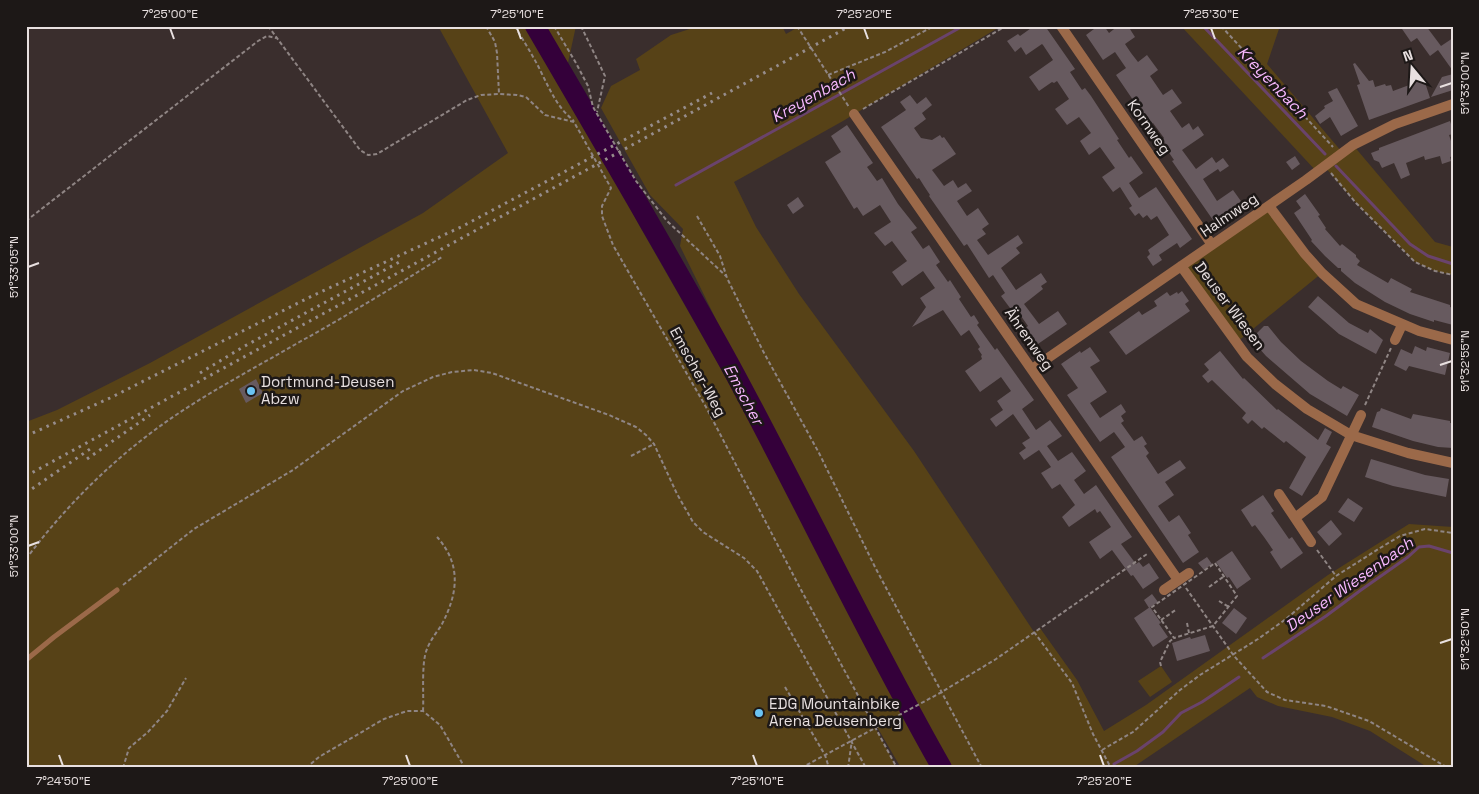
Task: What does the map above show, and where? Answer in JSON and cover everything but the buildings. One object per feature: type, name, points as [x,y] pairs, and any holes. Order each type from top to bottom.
[{"type":"street","name":"Kornweg","points":[[1061,26],[1212,245]]},
{"type":"street","name":"Halmweg","points":[[1032,369],[1269,206],[1340,154],[1364,139],[1395,124],[1453,104]]},
{"type":"street","name":"Ährenweg","points":[[854,114],[1181,583]]},
{"type":"street","points":[[1269,206],[1305,254],[1322,273],[1356,304],[1402,325],[1453,340]]},
{"type":"street","name":"Deuser Wiesen","points":[[1182,266],[1247,357],[1275,384],[1307,409],[1351,435],[1408,453],[1453,463]]},
{"type":"street","points":[[1396,340],[1402,325]]},
{"type":"street","points":[[1295,518],[1322,497],[1361,415]]},
{"type":"street","points":[[1279,494],[1311,542]]},
{"type":"street","points":[[1164,590],[1181,583],[1189,573]]},
{"type":"lane","points":[[26,660],[117,590]]},
{"type":"path","points":[[268,26],[360,150],[368,155],[377,154],[467,100],[481,95],[499,94],[526,97],[546,115],[574,122]]},
{"type":"path","points":[[486,26],[495,42],[498,53],[499,94]]},
{"type":"path","name":"Emscher-Weg","points":[[515,26],[542,73],[550,93],[574,122],[611,188],[602,206],[602,216],[613,245],[706,407],[794,577],[897,768]]},
{"type":"path","points":[[554,26],[588,86],[593,107],[636,182],[667,221],[727,278]]},
{"type":"path","points":[[581,26],[605,76],[597,114]]},
{"type":"path","points":[[797,26],[844,99]]},
{"type":"path","points":[[828,75],[878,55],[934,26]]},
{"type":"path","points":[[854,114],[1006,26]]},
{"type":"path","points":[[1221,26],[1340,154]]},
{"type":"path","points":[[26,221],[258,41],[267,36],[276,38]]},
{"type":"path","points":[[1324,166],[1356,203],[1415,262],[1435,271],[1453,275]]},
{"type":"path","points":[[697,216],[720,256],[727,278],[763,351],[819,454],[875,567],[982,768]]},
{"type":"path","points":[[26,559],[79,497],[114,464],[162,424],[217,388],[362,307],[442,257]]},
{"type":"path","points":[[1361,415],[1396,340]]},
{"type":"path","points":[[117,590],[194,528],[293,470],[404,390],[433,377],[452,372],[474,370],[492,373],[609,415],[636,427],[646,434],[654,444],[677,494],[693,522],[703,532],[744,558],[757,571],[866,768]]},
{"type":"path","points":[[631,456],[654,444]]},
{"type":"path","points":[[1102,750],[1133,732],[1180,690],[1200,675],[1227,658],[1234,656],[1286,619],[1336,576],[1380,548],[1413,532],[1425,529],[1453,533]]},
{"type":"path","points":[[423,711],[426,650],[451,605],[456,582],[454,567],[446,547],[437,537]]},
{"type":"path","points":[[1311,542],[1336,576]]},
{"type":"path","points":[[801,768],[941,692],[996,659],[1156,548]]},
{"type":"path","points":[[1161,666],[1160,662],[1170,641],[1174,638],[1213,626],[1237,596],[1215,563],[1181,583],[1152,607],[1174,638]]},
{"type":"path","points":[[1209,587],[1224,577]]},
{"type":"path","points":[[1181,583],[1234,656],[1267,692],[1285,700],[1326,706],[1369,721],[1448,768]]},
{"type":"path","points":[[1219,601],[1229,607]]},
{"type":"path","points":[[1161,620],[1177,609]]},
{"type":"path","points":[[1187,623],[1190,634]]},
{"type":"path","points":[[1034,632],[1072,683],[1111,768]]},
{"type":"path","points":[[123,768],[130,748],[167,711],[186,678]]},
{"type":"path","points":[[785,687],[825,755],[829,768]]},
{"type":"path","points":[[306,768],[319,757],[384,718],[407,712],[423,711],[440,725],[465,768]]},
{"type":"path","points":[[848,768],[852,740]]},
{"type":"shaded area","points":[[438,26],[576,26],[564,81],[639,225],[855,603],[680,246],[683,229],[650,195],[601,108],[611,86],[640,70],[636,59],[671,35],[699,26],[782,26],[786,34],[800,26],[1001,26],[843,121],[734,182],[756,227],[799,294],[914,451],[1034,632],[1040,628],[1077,680],[1104,731],[1146,705],[1328,575],[1409,524],[1453,527],[1453,768],[1427,767],[1370,731],[1332,717],[1278,706],[1257,697],[1250,688],[1132,768],[901,768],[848,677],[897,768],[26,768],[26,422],[57,410],[150,363],[423,213],[508,153]]},
{"type":"shaded area","points":[[1181,26],[1280,26],[1267,64],[1342,152],[1353,145],[1435,242],[1453,247],[1453,275],[1435,271],[1415,262],[1356,203],[1324,166],[1317,172]]},
{"type":"shaded area","points":[[1269,206],[1322,273],[1237,342],[1181,266]]},
{"type":"shaded area","points":[[1161,666],[1172,682],[1150,697],[1138,681]]},
{"type":"waterway","name":"Emscher","points":[[535,26],[730,365],[887,668],[942,768]]},
{"type":"waterway","name":"Kreyenbach","points":[[676,185],[963,26]]},
{"type":"waterway","name":"Kreyenbach","points":[[1203,26],[1325,154]]},
{"type":"waterway","name":"Kreyenbach","points":[[1336,166],[1410,244],[1428,256],[1453,264]]},
{"type":"waterway","name":"Deuser Wiesenbach","points":[[1263,658],[1326,616],[1419,547],[1429,546],[1453,553]]},
{"type":"waterway","name":"Deuser Wiesenbach","points":[[1114,764],[1137,751],[1163,732],[1181,713],[1202,702],[1239,677]]},
{"type":"railway","points":[[26,476],[850,26]]},
{"type":"railway","points":[[26,436],[110,398],[312,296],[461,227],[712,93]]},
{"type":"railway","points":[[200,373],[243,347],[403,260]]},
{"type":"railway","points":[[87,459],[150,415]]},
{"type":"railway","points":[[26,493],[93,447]]},
{"type":"place","name":"Dortmund-Deusen Abzw","points":[[251,391]]},
{"type":"place","name":"EDG Mountainbike Arena Deusenberg","points":[[759,713]]}]
